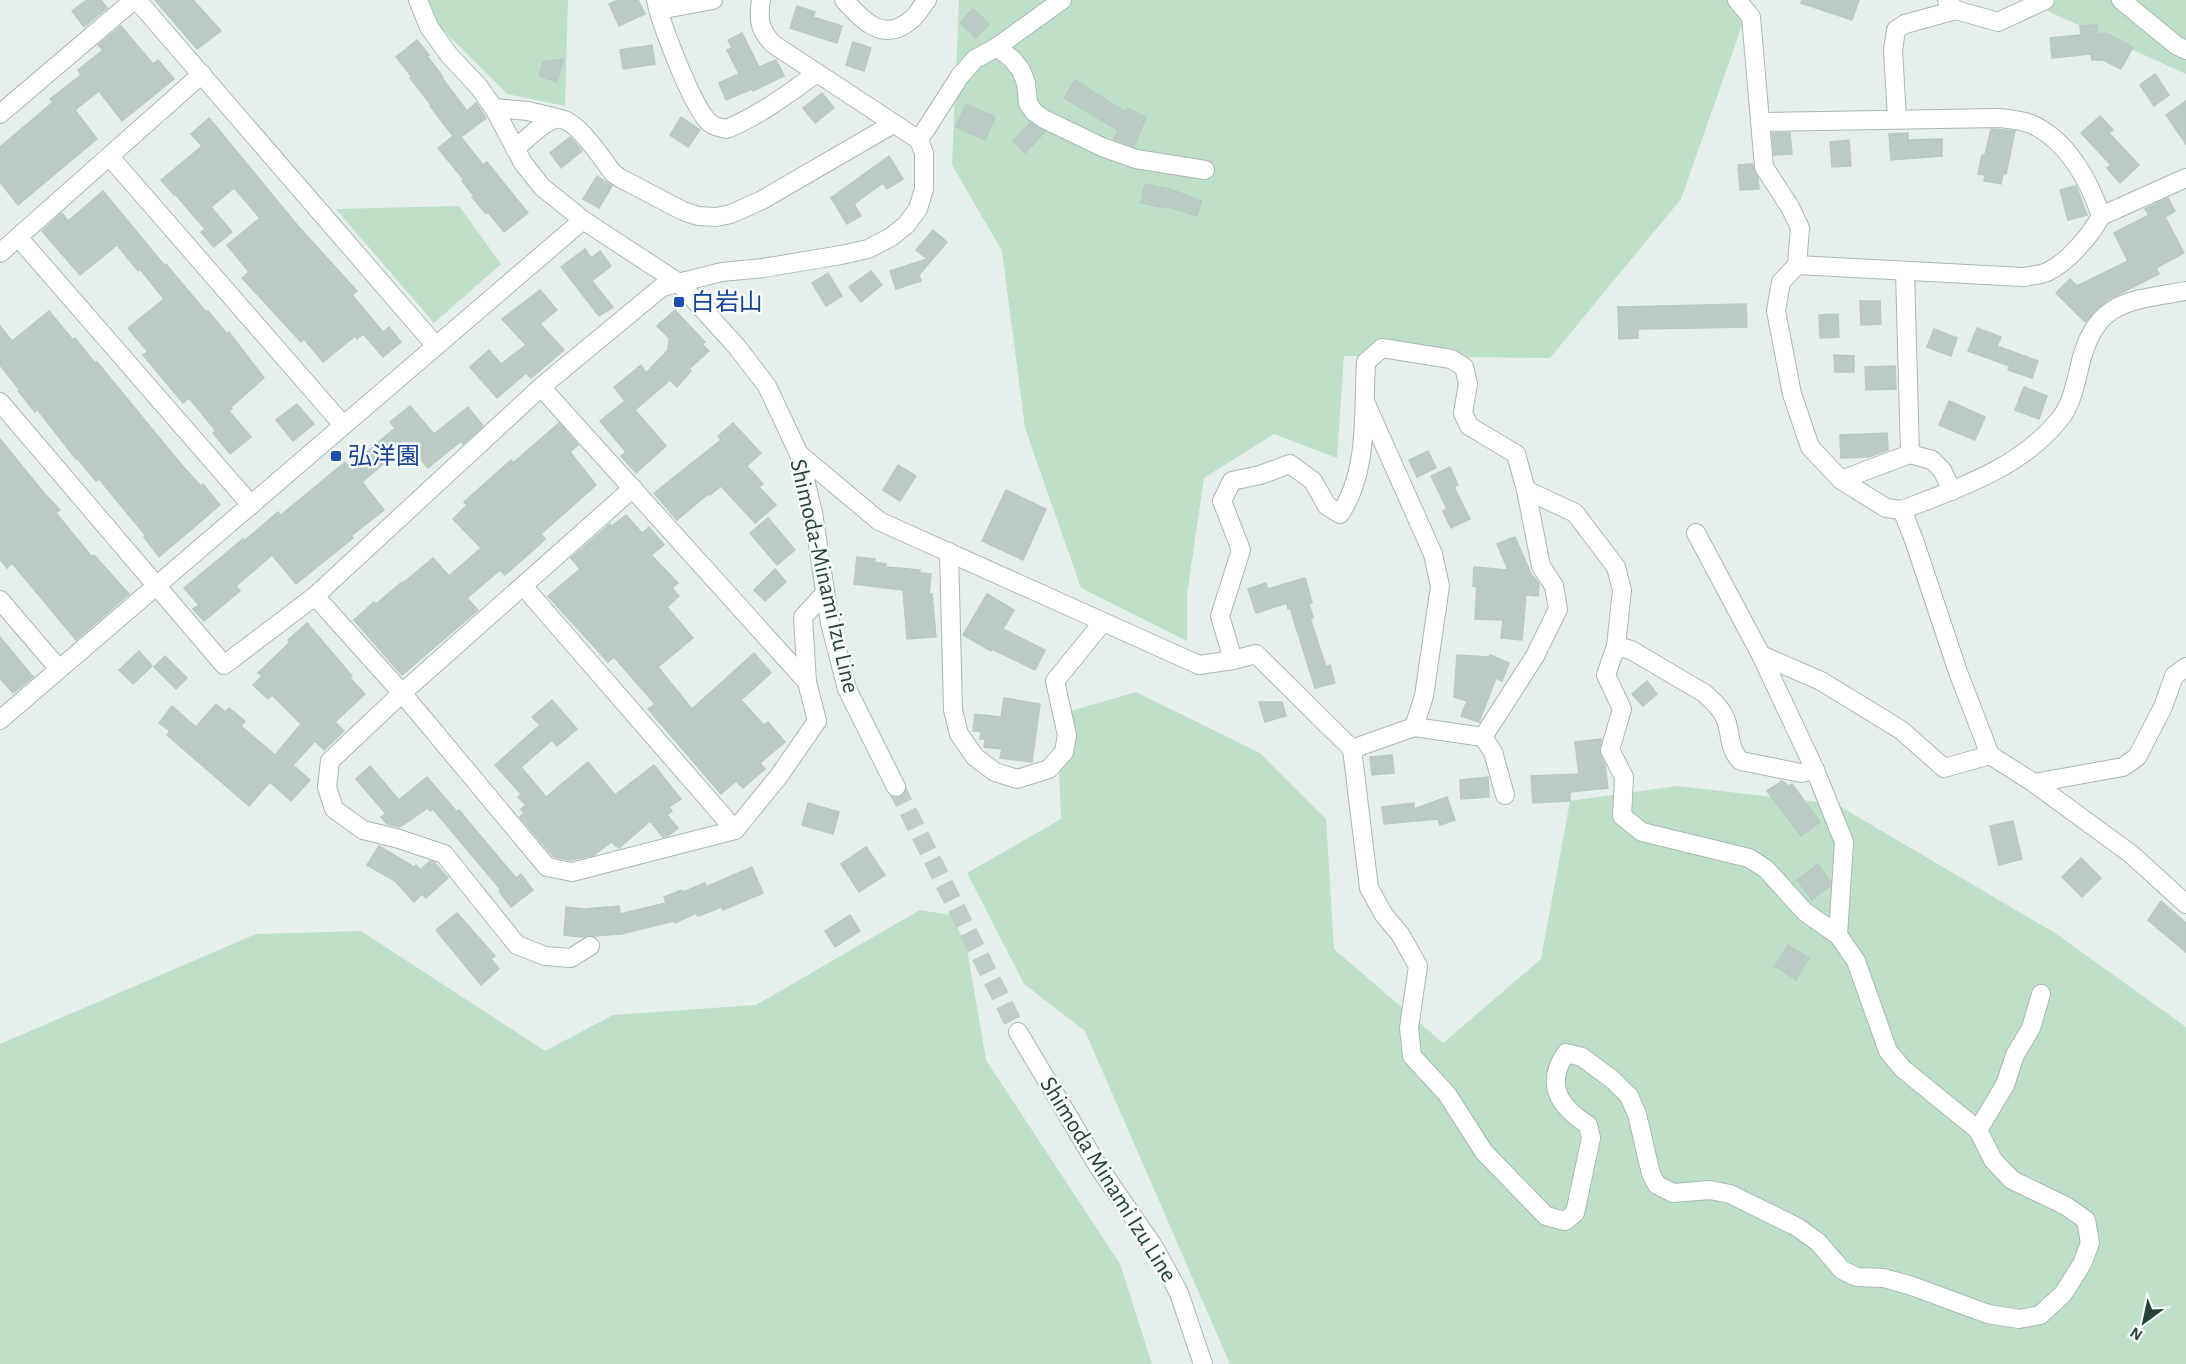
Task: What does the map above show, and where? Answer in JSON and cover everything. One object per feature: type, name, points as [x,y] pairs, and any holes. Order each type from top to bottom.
[{"type":"street","points":[[1,111],[136,0],[436,346]]},
{"type":"street","name":"Shimoda-Minami Izu Line","points":[[418,0],[429,27],[494,108],[523,163],[542,187],[583,220],[679,283],[737,346],[767,386],[799,454],[813,513],[830,623],[847,689],[896,787]]},
{"type":"street","points":[[713,0],[657,5],[684,79],[710,124],[727,129],[745,121],[786,96],[817,73]]},
{"type":"street","points":[[0,402],[224,665],[315,596],[541,387],[662,287],[722,272],[763,268],[868,249],[891,237],[906,225],[918,209],[924,189],[924,153],[918,140],[773,44],[760,24],[761,0]]},
{"type":"street","points":[[844,0],[876,29],[886,31],[898,28],[912,19],[927,0]]},
{"type":"street","points":[[918,140],[960,76],[975,59],[997,47],[1062,0]]},
{"type":"street","points":[[1737,0],[1751,17],[1764,167],[1790,207],[1800,228],[1797,266],[1781,282],[1776,311],[1792,394],[1810,447],[1840,480],[1886,508],[1902,510],[1996,472],[2038,443],[2061,418],[2074,391],[2083,352],[2094,328],[2107,312],[2132,300],[2186,291]]},
{"type":"street","points":[[1897,119],[1893,50],[1896,30],[1951,5],[1998,22],[2045,0]]},
{"type":"street","points":[[2121,0],[2176,45],[2186,50]]},
{"type":"street","points":[[997,47],[1012,58],[1021,70],[1029,102],[1034,112],[1044,119],[1102,147],[1136,159],[1205,170]]},
{"type":"street","points":[[0,253],[202,74]]},
{"type":"street","points":[[494,108],[528,111],[564,120],[581,132],[613,173],[620,178],[683,211],[698,216],[716,217],[731,214],[762,200],[893,124]]},
{"type":"street","points":[[515,149],[546,123],[557,118]]},
{"type":"street","points":[[1761,122],[1998,118],[2029,123],[2064,146],[2094,195],[2101,216]]},
{"type":"street","points":[[110,157],[344,425]]},
{"type":"street","points":[[1797,266],[2023,277],[2047,272],[2079,245],[2101,216],[2186,178]]},
{"type":"street","points":[[0,720],[583,220]]},
{"type":"street","points":[[18,237],[251,505]]},
{"type":"street","points":[[1905,271],[1910,454]]},
{"type":"street","points":[[1233,660],[1220,616],[1241,550],[1222,501],[1232,481],[1260,475],[1290,464],[1313,481],[1327,506],[1340,514],[1350,499],[1361,460],[1366,362],[1382,348],[1451,359],[1464,368],[1468,384],[1463,413],[1469,426],[1516,454],[1527,490],[1541,566],[1554,586],[1558,609],[1535,656],[1483,737]]},
{"type":"street","points":[[541,387],[807,682]]},
{"type":"street","points":[[1364,399],[1432,554],[1440,586],[1424,696],[1414,727]]},
{"type":"street","points":[[799,454],[879,521],[1199,665],[1256,654],[1352,749],[1369,888],[1418,966],[1409,1028],[1412,1056],[1447,1094],[1484,1152],[1546,1216],[1564,1221],[1575,1213],[1591,1138],[1588,1125],[1560,1102],[1555,1082],[1558,1065],[1566,1053],[1582,1058],[1613,1080],[1629,1096],[1637,1114],[1651,1174],[1657,1185],[1673,1193],[1710,1190],[1730,1194],[1797,1227],[1818,1242],[1842,1270],[1857,1277],[1884,1278],[1988,1314],[2019,1319],[2040,1315],[2063,1294],[2082,1264],[2090,1243],[2086,1220],[2066,1206],[2012,1180],[1993,1160],[1978,1130],[1919,1084],[1888,1052],[1856,961],[1838,935],[1805,912],[1766,869],[1749,858],[1642,832],[1622,816],[1624,777],[1610,750],[1622,710],[1606,675],[1616,646],[1622,590],[1616,567],[1575,513],[1527,490]]},
{"type":"street","points":[[1840,480],[1910,454],[1932,459],[1942,470],[1952,490]]},
{"type":"street","points":[[590,946],[571,958],[545,956],[517,945],[444,854],[363,830],[334,809],[327,787],[330,761],[402,693],[633,488]]},
{"type":"street","points":[[1902,510],[1958,672],[1990,755],[2034,783],[2131,854],[2186,904]]},
{"type":"street","points":[[1696,533],[1761,655],[1815,770],[1844,842],[1838,935]]},
{"type":"street","points":[[949,552],[953,710],[959,734],[975,757],[995,772],[1017,779],[1049,769],[1064,752],[1067,735],[1055,681],[1103,622]]},
{"type":"street","points":[[524,587],[735,830]]},
{"type":"street","points":[[315,596],[402,693],[547,867],[572,872],[735,830],[779,776],[817,721],[807,682],[803,617],[825,593]]},
{"type":"street","points":[[0,600],[59,669]]},
{"type":"street","points":[[1616,646],[1631,650],[1704,693],[1714,702],[1726,718],[1734,755],[1741,761],[1801,773],[1815,770]]},
{"type":"street","points":[[1761,655],[1831,687],[1901,730],[1944,768],[1990,755]]},
{"type":"street","points":[[2034,783],[2123,767],[2137,757],[2163,706],[2174,676],[2186,667]]},
{"type":"street","points":[[1352,749],[1414,727],[1483,737],[1493,752],[1505,795]]},
{"type":"street","points":[[1978,1130],[2005,1086],[2015,1055],[2031,1028],[2041,994]]},
{"type":"street","name":"Shimoda Minami Izu Line","points":[[1018,1032],[1098,1166],[1154,1247],[1179,1293],[1203,1364]]},
{"type":"green space","points":[[418,0],[568,0],[565,106],[507,94],[420,7]]},
{"type":"green space","points":[[959,0],[1751,0],[1681,199],[1550,358],[1344,356],[1337,458],[1274,434],[1204,478],[1187,594],[1187,641],[1081,588],[1025,428],[1002,251],[952,165]]},
{"type":"green space","points":[[2023,0],[2186,0],[2186,74]]},
{"type":"green space","points":[[459,206],[501,264],[434,323],[336,209]]},
{"type":"green space","points":[[1136,692],[1260,753],[1326,819],[1334,949],[1443,1043],[1541,959],[1570,801],[1677,786],[1836,804],[2055,933],[2186,1027],[2186,1364],[1230,1364],[1085,1031],[1024,984],[967,873],[1061,819],[1057,715]]},
{"type":"green space","points":[[920,910],[950,915],[966,943],[986,1060],[1120,1264],[1152,1364],[0,1364],[0,1044],[256,934],[361,931],[545,1051],[613,1015],[756,1005]]},
{"type":"building","points":[[87,0],[101,0],[107,8],[84,27],[72,11]]},
{"type":"building","points":[[155,0],[193,0],[221,31],[197,49]]},
{"type":"building","points":[[618,0],[638,0],[645,14],[619,26],[609,4]]},
{"type":"building","points":[[1802,0],[1859,0],[1852,20],[1801,3]]},
{"type":"building","points":[[797,6],[815,12],[813,17],[842,26],[837,43],[790,28]]},
{"type":"building","points":[[973,9],[989,24],[976,38],[960,23]]},
{"type":"building","points":[[2097,25],[2098,34],[2106,33],[2133,47],[2121,69],[2103,60],[2092,60],[2091,54],[2052,58],[2050,38],[2081,35],[2080,26]]},
{"type":"building","points":[[121,26],[153,64],[158,60],[174,79],[122,121],[99,91],[75,110],[97,139],[18,205],[0,182],[0,147],[53,102],[50,99],[81,75],[78,70],[103,50],[98,45]]},
{"type":"building","points":[[742,33],[759,67],[776,60],[784,76],[753,91],[752,89],[726,100],[719,83],[739,74],[727,50],[732,48],[728,40]]},
{"type":"building","points":[[417,40],[467,111],[476,103],[486,118],[461,137],[483,165],[487,162],[528,213],[504,232],[472,197],[474,196],[462,181],[464,180],[438,148],[453,136],[396,57]]},
{"type":"building","points":[[853,42],[871,48],[864,71],[846,65]]},
{"type":"building","points":[[652,45],[655,64],[623,69],[620,50]]},
{"type":"building","points":[[564,59],[557,82],[539,76],[543,62]]},
{"type":"building","points":[[2155,74],[2169,95],[2154,106],[2140,85]]},
{"type":"building","points":[[1075,80],[1125,112],[1127,108],[1146,117],[1134,146],[1114,139],[1118,130],[1064,98]]},
{"type":"building","points":[[822,93],[834,108],[815,123],[803,108]]},
{"type":"building","points":[[2186,101],[2186,144],[2166,115]]},
{"type":"building","points":[[966,104],[995,117],[985,140],[956,127]]},
{"type":"building","points":[[2100,116],[2113,130],[2109,133],[2139,165],[2120,183],[2107,168],[2111,165],[2081,133]]},
{"type":"building","points":[[681,117],[700,130],[688,147],[670,135]]},
{"type":"building","points":[[209,118],[298,226],[357,291],[352,295],[383,332],[389,327],[401,342],[383,357],[363,334],[357,339],[355,336],[323,362],[304,339],[301,342],[242,278],[249,272],[227,245],[260,218],[234,188],[211,207],[232,232],[214,247],[201,232],[205,229],[161,180],[202,146],[191,134]]},
{"type":"building","points":[[1030,123],[1045,132],[1025,153],[1013,141]]},
{"type":"building","points":[[1991,129],[2015,131],[2006,174],[2003,173],[2001,184],[1984,181],[1985,175],[1978,174]]},
{"type":"building","points":[[1772,133],[1790,133],[1792,154],[1774,155]]},
{"type":"building","points":[[1908,133],[1908,140],[1942,139],[1942,156],[1891,160],[1889,134]]},
{"type":"building","points":[[570,137],[582,151],[561,168],[550,153]]},
{"type":"building","points":[[1849,140],[1851,166],[1832,167],[1830,142]]},
{"type":"building","points":[[889,156],[903,179],[887,189],[883,183],[854,204],[861,216],[847,224],[831,198]]},
{"type":"building","points":[[1752,164],[1758,178],[1759,189],[1740,190],[1738,165]]},
{"type":"building","points":[[597,176],[612,186],[599,208],[583,199]]},
{"type":"building","points":[[1145,184],[1170,189],[1201,201],[1197,216],[1166,206],[1166,208],[1141,203]]},
{"type":"building","points":[[2076,186],[2087,215],[2068,220],[2060,190]]},
{"type":"building","points":[[103,191],[206,312],[208,311],[227,334],[229,332],[264,378],[229,411],[251,437],[230,454],[213,433],[216,431],[189,398],[183,403],[143,355],[148,352],[128,328],[164,299],[140,269],[138,271],[117,245],[80,275],[42,231],[62,213],[68,221]]},
{"type":"building","points":[[2168,198],[2175,211],[2165,217],[2184,253],[2156,268],[2159,274],[2107,300],[2085,322],[2056,293],[2070,279],[2077,286],[2128,261],[2114,233],[2149,215],[2145,209]]},
{"type":"building","points":[[933,230],[947,242],[919,275],[921,281],[896,289],[890,271],[927,259],[916,250]]},
{"type":"building","points":[[585,249],[591,258],[600,251],[611,266],[592,281],[613,307],[599,316],[561,267]]},
{"type":"building","points":[[871,271],[882,285],[861,302],[849,287]]},
{"type":"building","points":[[828,273],[842,296],[826,306],[812,283]]},
{"type":"building","points":[[540,290],[557,310],[540,324],[564,350],[531,378],[526,373],[497,398],[470,367],[489,350],[501,364],[526,345],[502,319]]},
{"type":"building","points":[[1860,301],[1880,301],[1881,324],[1861,325]]},
{"type":"building","points":[[1746,304],[1747,327],[1638,329],[1638,338],[1619,339],[1618,307]]},
{"type":"building","points":[[675,310],[705,342],[702,344],[709,351],[689,369],[691,371],[677,387],[670,380],[635,410],[666,446],[636,473],[621,456],[626,452],[600,421],[625,401],[614,387],[641,365],[646,373],[668,350],[669,338],[657,326]]},
{"type":"building","points":[[49,311],[73,340],[75,338],[95,363],[97,362],[180,463],[201,486],[203,484],[220,505],[159,557],[144,537],[146,536],[99,479],[96,481],[76,459],[37,409],[35,412],[0,365],[0,326],[12,341]]},
{"type":"building","points":[[1838,314],[1839,337],[1820,338],[1819,315]]},
{"type":"building","points":[[1977,328],[2001,337],[1997,346],[2038,361],[2032,378],[2008,370],[2010,366],[1968,351]]},
{"type":"building","points":[[1934,329],[1957,338],[1951,356],[1927,347]]},
{"type":"building","points":[[1834,355],[1854,356],[1854,372],[1835,372]]},
{"type":"building","points":[[1895,366],[1896,389],[1866,390],[1865,367]]},
{"type":"building","points":[[2024,387],[2047,396],[2039,419],[2015,410]]},
{"type":"building","points":[[1949,401],[1985,417],[1975,440],[1939,425]]},
{"type":"building","points":[[297,404],[314,424],[293,441],[276,420]]},
{"type":"building","points":[[410,406],[434,434],[468,407],[483,426],[463,444],[461,441],[428,468],[407,444],[362,482],[384,510],[351,536],[353,538],[296,584],[272,555],[236,586],[240,591],[204,621],[193,609],[199,605],[184,588],[278,512],[281,515],[345,462],[348,466],[356,461],[395,428],[390,422]]},
{"type":"building","points":[[559,423],[578,445],[570,452],[596,485],[541,534],[545,539],[505,575],[500,570],[467,598],[478,610],[402,675],[354,620],[374,602],[376,604],[433,558],[449,576],[481,548],[453,519],[467,505],[464,502],[511,460],[513,463]]},
{"type":"building","points":[[733,423],[761,453],[747,466],[763,484],[759,487],[776,505],[755,523],[721,486],[677,520],[654,493],[721,440],[718,436]]},
{"type":"building","points":[[1887,433],[1888,450],[1869,457],[1841,458],[1840,435]]},
{"type":"building","points":[[0,439],[60,510],[56,513],[92,557],[94,555],[129,594],[76,640],[12,563],[7,568],[0,559]]},
{"type":"building","points":[[1428,451],[1436,468],[1417,477],[1409,460]]},
{"type":"building","points":[[898,465],[916,476],[900,501],[883,490]]},
{"type":"building","points":[[1450,467],[1458,485],[1454,487],[1470,519],[1451,528],[1443,511],[1447,509],[1431,476]]},
{"type":"building","points":[[1006,490],[1046,509],[1023,560],[982,541]]},
{"type":"building","points":[[626,515],[642,533],[649,527],[664,545],[651,555],[678,583],[672,588],[679,596],[667,607],[693,638],[658,667],[692,709],[754,653],[771,673],[741,700],[764,725],[768,722],[785,742],[760,763],[765,769],[743,788],[736,781],[721,794],[648,709],[655,704],[614,657],[608,662],[548,596],[580,569],[571,558],[610,524],[612,526]]},
{"type":"building","points":[[768,518],[795,550],[777,565],[750,533]]},
{"type":"building","points":[[1515,537],[1532,576],[1539,584],[1538,596],[1526,595],[1522,640],[1501,638],[1503,620],[1475,619],[1477,587],[1473,586],[1474,567],[1508,570],[1497,544]]},
{"type":"building","points":[[857,557],[875,559],[874,562],[886,564],[886,567],[920,570],[920,573],[931,574],[929,594],[932,594],[936,637],[907,639],[903,590],[854,584]]},
{"type":"building","points":[[775,569],[786,582],[765,601],[754,590]]},
{"type":"building","points":[[1305,578],[1312,603],[1309,603],[1313,618],[1310,618],[1326,667],[1330,665],[1335,683],[1315,688],[1287,603],[1256,613],[1248,589],[1266,583],[1268,589]]},
{"type":"building","points":[[987,594],[1014,610],[1003,629],[1045,650],[1035,670],[992,649],[991,651],[963,635]]},
{"type":"building","points":[[307,623],[365,694],[335,722],[344,731],[324,750],[315,741],[293,765],[310,780],[291,801],[270,782],[249,806],[167,735],[170,731],[159,723],[172,706],[196,727],[216,704],[225,712],[229,708],[245,721],[241,726],[275,755],[301,724],[272,695],[268,699],[253,685],[262,676],[258,673]]},
{"type":"building","points":[[0,637],[33,677],[13,693],[0,678]]},
{"type":"building","points":[[139,651],[152,666],[133,684],[119,670]]},
{"type":"building","points":[[1457,655],[1489,657],[1490,655],[1509,663],[1502,681],[1496,678],[1479,722],[1461,716],[1467,701],[1454,697]]},
{"type":"building","points":[[165,656],[187,678],[176,689],[154,667]]},
{"type":"building","points":[[1647,681],[1657,694],[1643,706],[1632,694]]},
{"type":"building","points":[[1004,698],[1040,704],[1032,762],[1000,758],[1002,749],[984,747],[985,739],[980,739],[981,731],[973,731],[975,714],[1001,717]]},
{"type":"building","points":[[552,700],[577,729],[557,746],[552,740],[521,767],[546,797],[588,762],[615,795],[654,765],[681,799],[669,807],[672,811],[667,815],[678,828],[663,837],[650,821],[619,848],[611,842],[594,855],[570,860],[554,857],[520,817],[524,813],[521,809],[526,805],[518,797],[521,794],[495,765],[540,725],[532,717]]},
{"type":"building","points":[[1259,702],[1282,702],[1286,716],[1265,722]]},
{"type":"building","points":[[1601,739],[1600,754],[1605,765],[1608,788],[1570,792],[1570,801],[1533,803],[1531,776],[1579,774],[1575,742]]},
{"type":"building","points":[[1392,755],[1394,773],[1372,775],[1370,757]]},
{"type":"building","points":[[370,766],[399,800],[427,777],[457,812],[459,810],[516,878],[521,874],[533,890],[511,907],[499,891],[501,890],[433,809],[430,811],[428,808],[400,827],[387,824],[381,817],[386,814],[356,779]]},
{"type":"building","points":[[1488,777],[1489,797],[1461,799],[1460,780]]},
{"type":"building","points":[[1782,781],[1789,786],[1792,784],[1820,822],[1801,836],[1767,791]]},
{"type":"building","points":[[1447,797],[1455,820],[1440,825],[1438,819],[1384,824],[1382,807],[1414,803],[1414,809]]},
{"type":"building","points":[[808,803],[839,812],[833,834],[802,825]]},
{"type":"building","points":[[2013,821],[2022,859],[1999,865],[1990,826]]},
{"type":"building","points":[[379,846],[414,867],[416,865],[420,870],[430,861],[434,862],[448,878],[426,898],[422,894],[414,902],[395,881],[367,865]]},
{"type":"building","points":[[866,847],[885,875],[859,892],[841,864]]},
{"type":"building","points":[[2081,858],[2101,878],[2082,897],[2062,877]]},
{"type":"building","points":[[1818,864],[1830,881],[1830,886],[1812,900],[1797,880]]},
{"type":"building","points":[[752,867],[763,893],[723,910],[722,907],[698,916],[696,913],[675,923],[674,921],[621,934],[582,937],[564,935],[566,907],[585,909],[619,906],[620,914],[666,903],[664,897],[705,883],[706,887]]},
{"type":"building","points":[[2161,901],[2186,923],[2186,952],[2148,920]]},
{"type":"building","points":[[457,913],[495,956],[491,959],[499,969],[481,985],[436,930]]},
{"type":"building","points":[[850,915],[860,931],[835,947],[825,931]]},
{"type":"building","points":[[1788,945],[1809,958],[1796,980],[1775,966]]},
{"type":"tunnel","points":[[896,787],[1018,1032]]},
{"type":"place","name":"白岩山","points":[[679,302]]},
{"type":"place","name":"弘洋園","points":[[336,456]]}]
